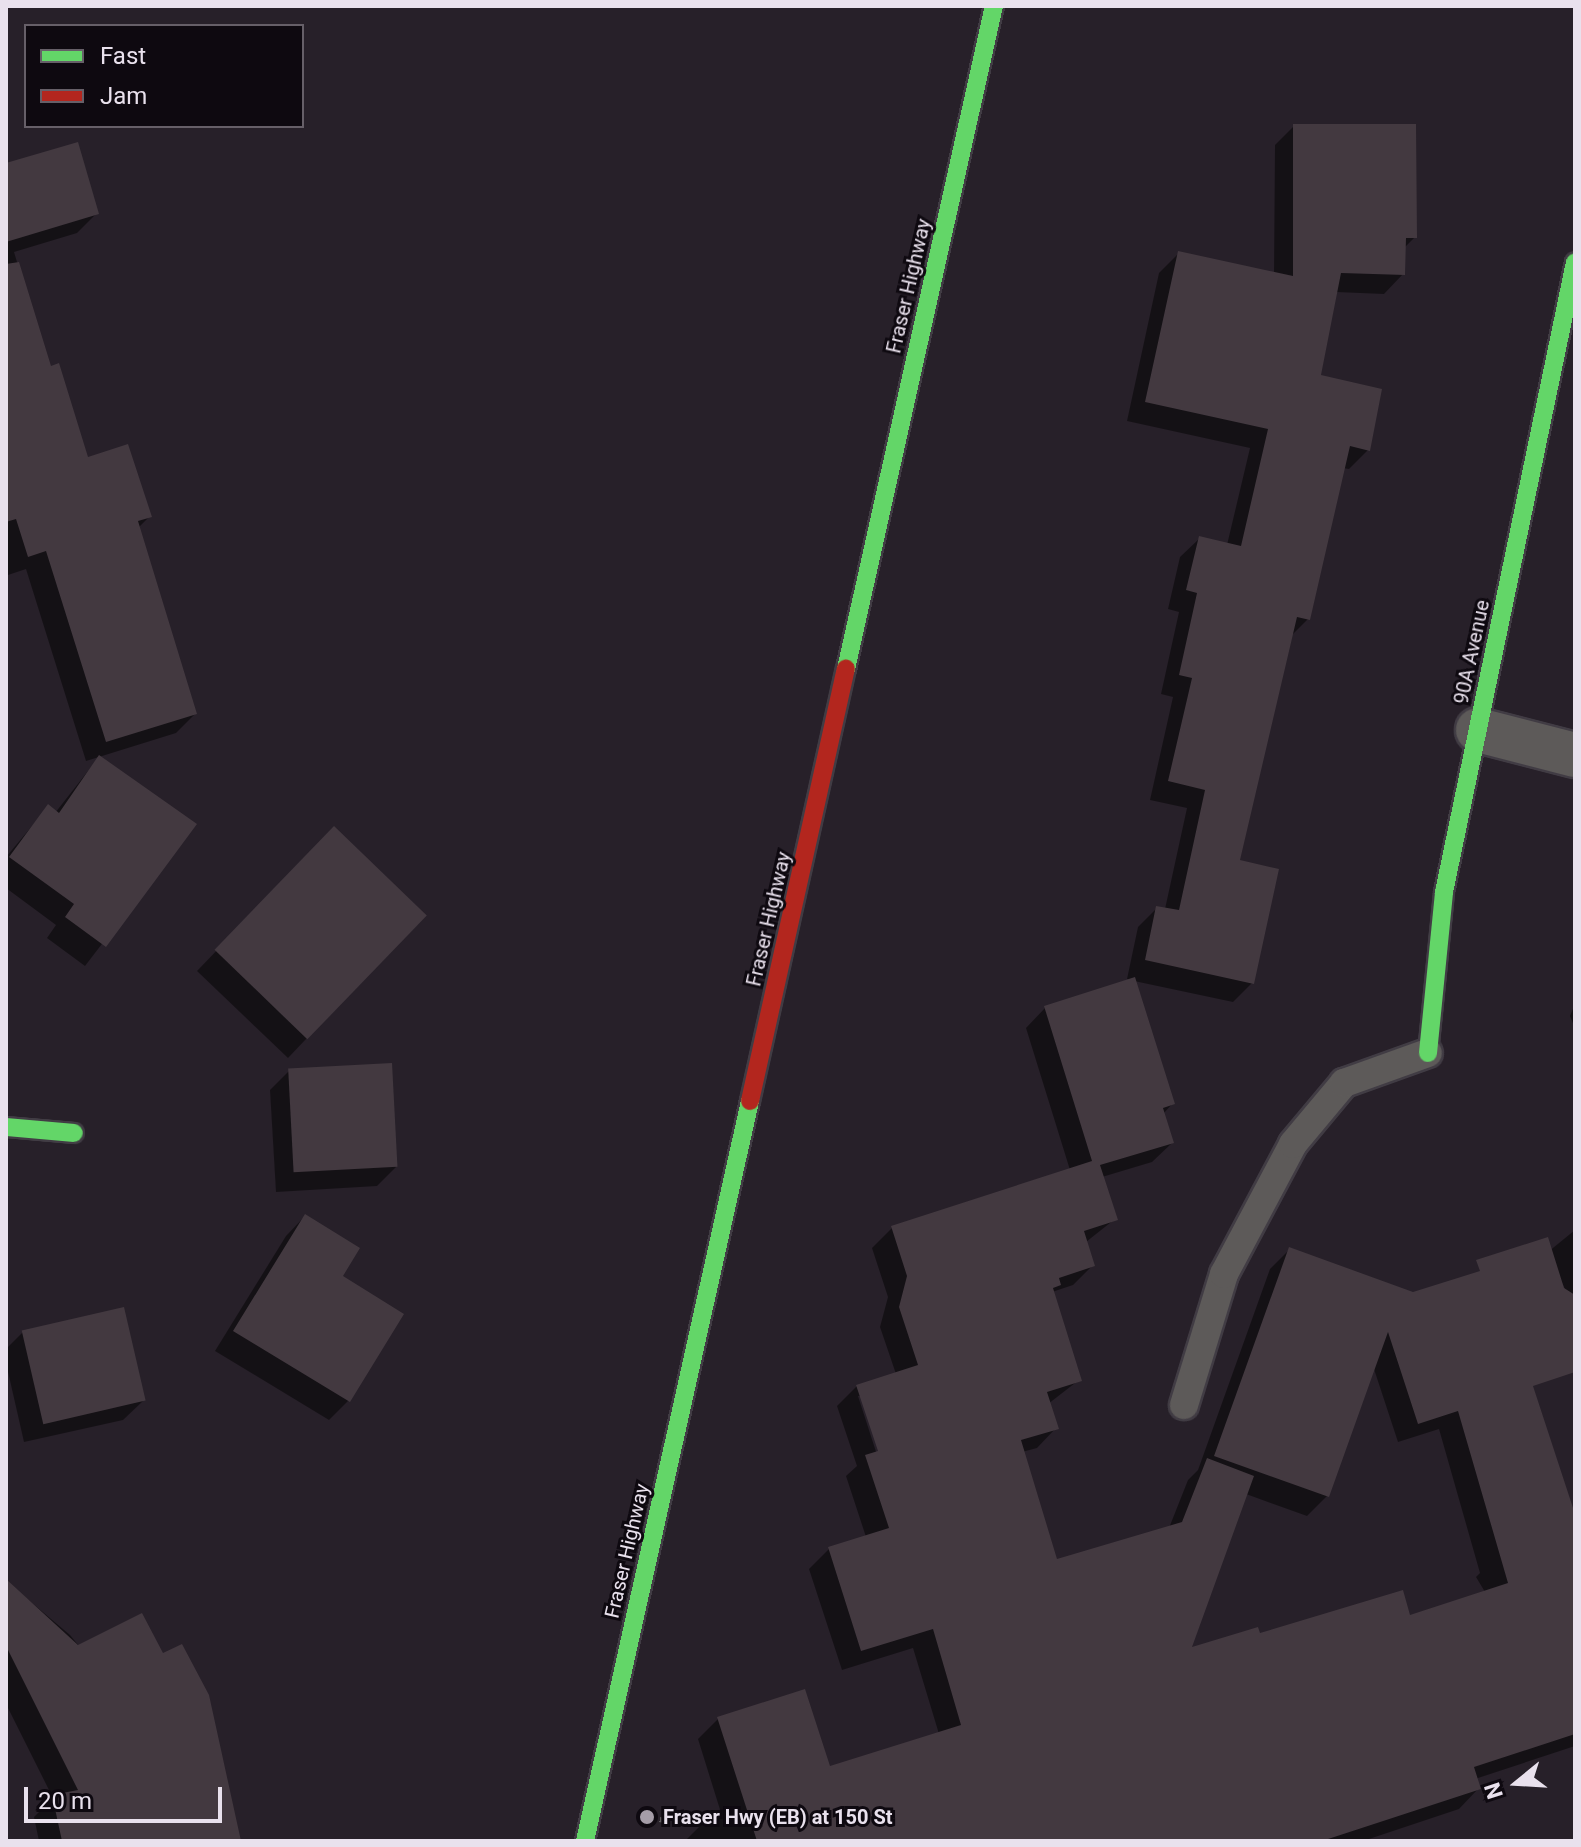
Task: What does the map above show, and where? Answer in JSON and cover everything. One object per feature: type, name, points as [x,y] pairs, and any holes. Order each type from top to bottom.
[{"type":"main road","name":"Fraser Highway","points":[[585,1841],[994,6]]},
{"type":"main road","name":"90A Avenue","points":[[1428,1053],[1444,892],[1575,262]]},
{"type":"main road","points":[[6,1127],[74,1133]]},
{"type":"street","points":[[1478,730],[1575,755]]},
{"type":"lane","points":[[1184,1405],[1224,1274],[1293,1144],[1344,1083],[1428,1053]]},
{"type":"path","points":[[647,1817],[671,1821]]},
{"type":"building","points":[[1293,124],[1416,124],[1417,238],[1406,238],[1405,275],[1341,273],[1321,375],[1382,389],[1370,451],[1350,446],[1310,620],[1297,617],[1240,860],[1279,869],[1254,984],[1145,960],[1156,906],[1179,910],[1205,790],[1168,781],[1192,678],[1179,675],[1197,593],[1186,590],[1199,536],[1241,546],[1268,429],[1145,402],[1178,251],[1293,276]]},
{"type":"building","points":[[78,142],[99,214],[6,242],[6,163]]},
{"type":"building","points":[[19,262],[51,366],[59,363],[88,457],[128,444],[152,517],[138,521],[197,714],[106,742],[46,551],[28,557],[16,519],[6,522],[6,264]]},
{"type":"building","points":[[99,755],[197,824],[106,947],[65,917],[74,904],[9,857],[48,804],[59,813]]},
{"type":"building","points":[[334,826],[427,916],[307,1039],[215,950]]},
{"type":"building","points":[[1135,977],[1175,1104],[1163,1108],[1174,1143],[1100,1165],[1118,1220],[1084,1231],[1095,1266],[1059,1278],[1061,1285],[1053,1288],[1082,1381],[1047,1392],[1059,1429],[1021,1440],[1057,1559],[1182,1522],[1207,1458],[1254,1476],[1192,1647],[1258,1627],[1260,1633],[1403,1590],[1410,1615],[1508,1583],[1458,1411],[1418,1424],[1388,1332],[1329,1497],[1214,1456],[1289,1247],[1413,1292],[1480,1271],[1476,1260],[1548,1237],[1564,1288],[1575,1295],[1575,1372],[1533,1386],[1575,1514],[1575,1734],[1474,1767],[1481,1789],[1322,1841],[757,1841],[717,1717],[805,1689],[830,1766],[961,1725],[933,1629],[861,1651],[828,1547],[889,1528],[865,1455],[878,1451],[856,1385],[918,1365],[899,1307],[907,1276],[891,1226],[1092,1161],[1044,1006]]},
{"type":"building","points":[[392,1063],[397,1167],[294,1172],[288,1068]]},
{"type":"building","points":[[305,1214],[360,1248],[343,1276],[404,1314],[350,1402],[233,1331]]},
{"type":"building","points":[[124,1307],[146,1401],[43,1424],[22,1331]]},
{"type":"building","points":[[6,1579],[78,1645],[142,1613],[163,1653],[182,1644],[209,1695],[241,1841],[62,1841],[52,1795],[78,1790],[6,1646]]},
{"type":"traffic: fast","points":[[846,669],[994,6]]},
{"type":"traffic: fast","points":[[1428,1053],[1444,892],[1575,262]]},
{"type":"traffic: fast","points":[[585,1841],[750,1101]]},
{"type":"traffic: fast","points":[[6,1127],[74,1133]]},
{"type":"traffic: jam","points":[[750,1101],[846,669]]},
{"type":"place","name":"Fraser Hwy (EB) at 150 St","points":[[647,1817]]}]
